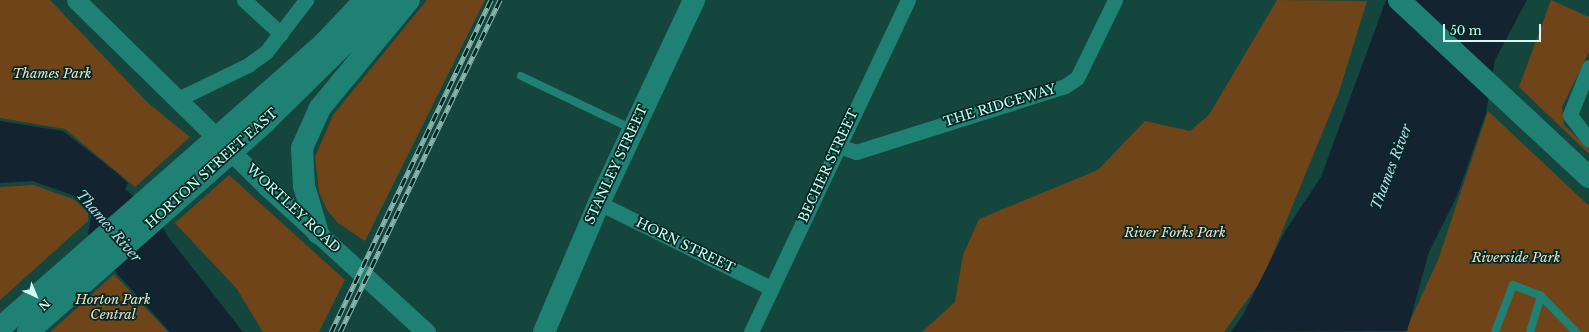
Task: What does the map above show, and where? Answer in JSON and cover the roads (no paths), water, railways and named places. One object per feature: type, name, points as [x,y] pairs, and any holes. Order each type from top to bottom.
[{"type":"main road","name":"HORTON STREET EAST","points":[[28,332],[85,282],[173,189],[324,43],[365,0]]},
{"type":"main road","name":"HORTON STREET EAST","points":[[0,328],[70,264],[173,189],[343,49],[390,0]]},
{"type":"main road","points":[[318,233],[304,186],[302,148],[320,108],[409,0]]},
{"type":"main road","name":"STANLEY STREET","points":[[544,332],[599,203],[694,0]]},
{"type":"main road","points":[[1399,0],[1589,177]]},
{"type":"street","name":"WORTLEY ROAD","points":[[76,0],[266,186],[426,332]]},
{"type":"street","points":[[244,0],[280,34]]},
{"type":"street","points":[[178,99],[248,65],[280,34],[306,0]]},
{"type":"street","name":"BECHER STREET","points":[[751,332],[908,0]]},
{"type":"street","name":"THE RIDGEWAY","points":[[838,146],[856,152],[1065,86],[1078,78],[1115,0]]},
{"type":"street","points":[[1589,67],[1570,115],[1589,140]]},
{"type":"street","name":"HORN STREET","points":[[599,203],[771,288]]},
{"type":"lane","points":[[521,76],[633,130]]},
{"type":"lane","points":[[1495,332],[1512,285],[1541,296],[1576,332]]},
{"type":"lane","points":[[1530,332],[1541,296]]},
{"type":"water","name":"Thames River","points":[[1386,0],[1527,0],[1495,60],[1486,113],[1457,196],[1429,252],[1407,331],[1231,332],[1243,315],[1285,231],[1321,177]]},
{"type":"water","name":"Thames River","points":[[0,121],[63,131],[117,173],[128,183],[125,189],[160,220],[166,234],[243,332],[170,332],[92,246],[88,233],[92,213],[77,197],[33,181],[0,183]]},
{"type":"railway","points":[[331,332],[491,0]]},
{"type":"railway","points":[[340,332],[500,0]]},
{"type":"park label","name":"Thames Park","points":[[52,74]]},
{"type":"park label","name":"River Forks Park","points":[[1175,233]]},
{"type":"park label","name":"Riverside Park","points":[[1516,258]]},
{"type":"park label","name":"Horton Park Central","points":[[113,308]]}]
